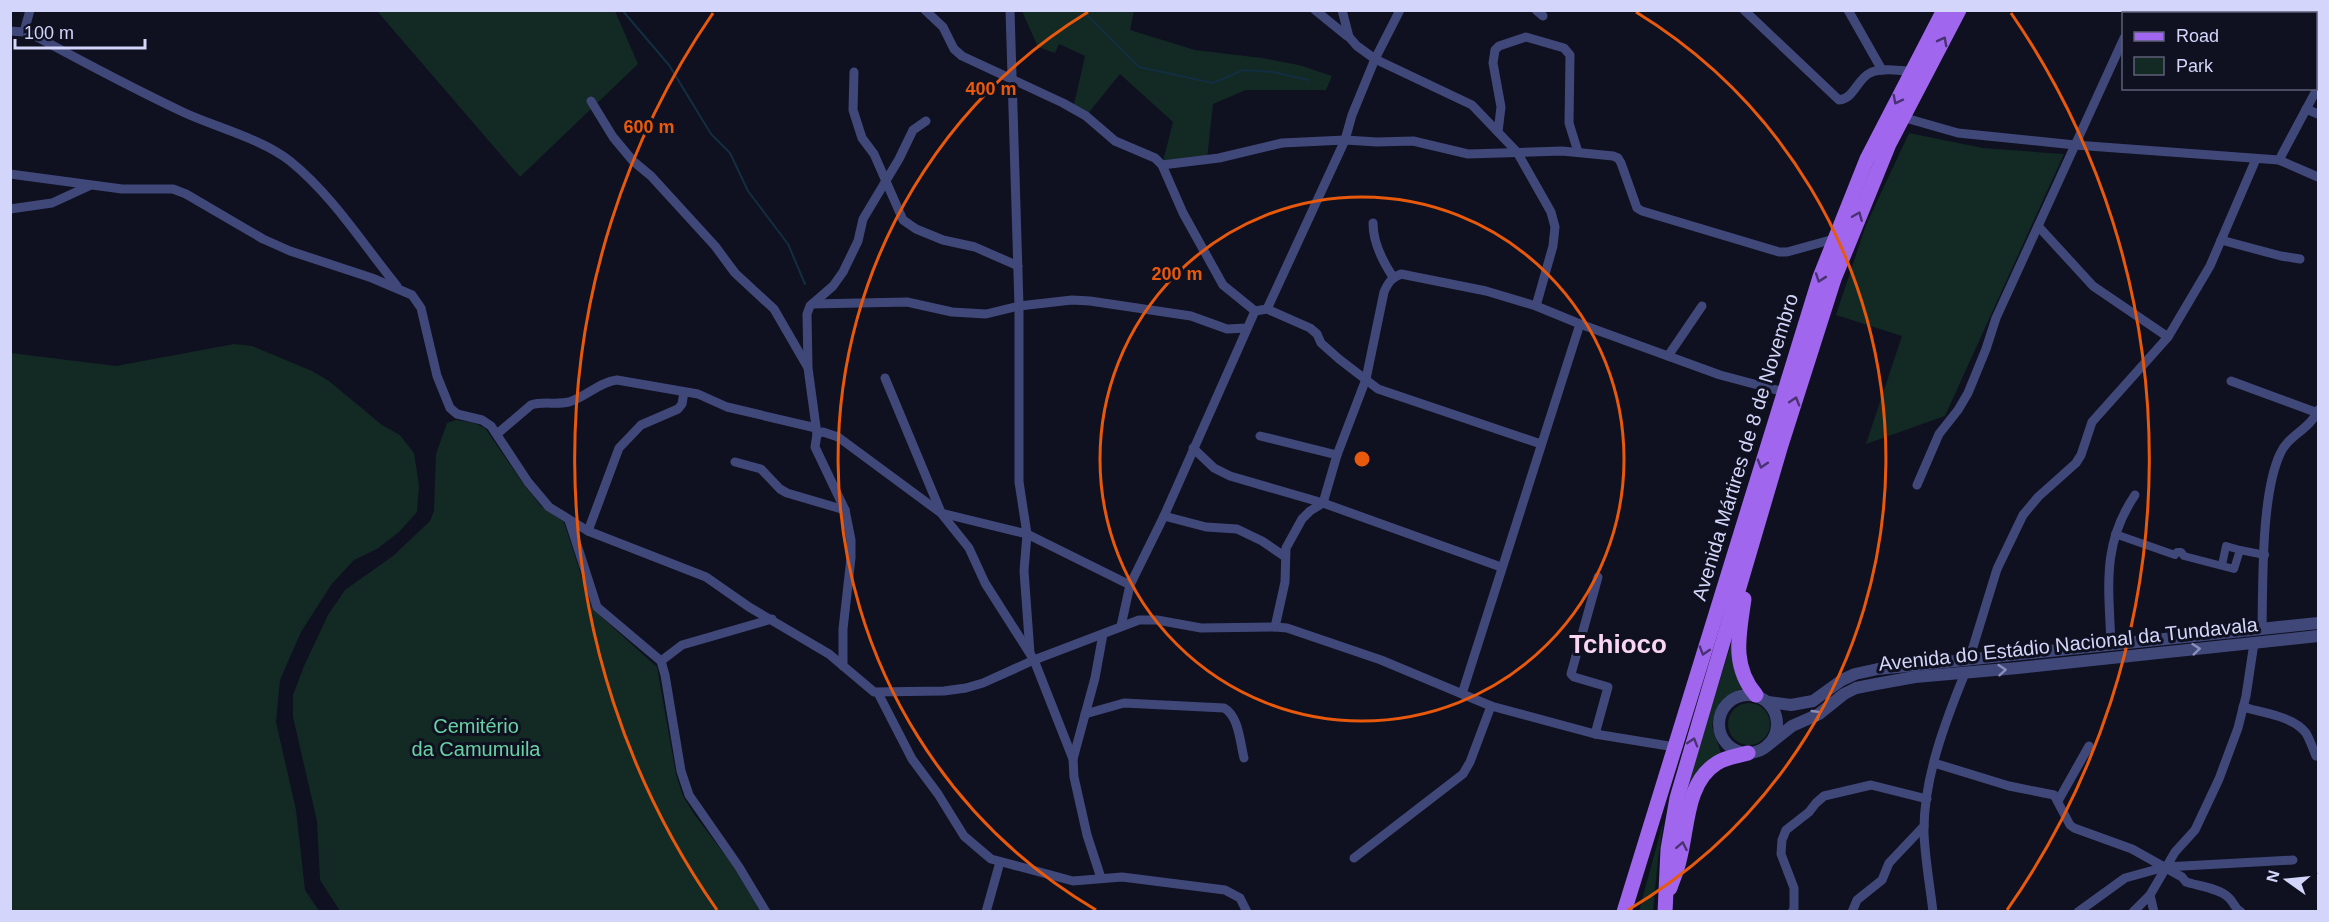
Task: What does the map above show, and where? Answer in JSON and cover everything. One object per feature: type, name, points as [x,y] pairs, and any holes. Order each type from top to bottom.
[{"type":"main road","name":"Avenida Mártires de 8 de Novembro","points":[[1624,912],[1810,305],[1867,159],[1944,10]]},
{"type":"main road","name":"Avenida Mártires de 8 de Novembro","points":[[1665,907],[1668,849],[1677,798],[1831,288],[1866,198],[1902,117],[1959,10]]},
{"type":"main road","points":[[1748,557],[1738,658],[1743,676],[1762,698]]},
{"type":"main road","points":[[1665,907],[1680,861],[1695,789],[1707,771],[1715,764],[1748,753]]},
{"type":"street","points":[[24,32],[30,10]]},
{"type":"street","points":[[926,10],[943,27],[954,49],[962,57],[1063,103],[1086,116],[1115,141],[1155,158],[1162,165],[1183,213],[1223,285],[1255,311],[1268,309],[1310,328],[1317,334],[1321,343],[1378,389],[1541,444]]},
{"type":"street","points":[[1010,10],[1018,266],[1019,482],[1027,534],[1024,571],[1032,657]]},
{"type":"street","points":[[1316,10],[1375,59],[1472,105],[1517,152],[1551,212],[1555,227],[1553,246],[1536,306]]},
{"type":"street","points":[[1342,10],[1348,37]]},
{"type":"street","points":[[1268,309],[1345,140],[1352,115],[1375,59],[1400,10]]},
{"type":"street","points":[[1744,10],[1839,100],[1845,100],[1866,74],[1872,71],[1912,71]]},
{"type":"street","points":[[1848,10],[1882,70]]},
{"type":"street","points":[[10,31],[24,32],[39,38],[186,114],[258,144],[289,160],[341,212],[398,288]]},
{"type":"street","points":[[1498,132],[1500,106],[1493,63],[1495,50],[1519,38],[1533,37],[1564,48],[1570,55],[1569,123],[1578,152]]},
{"type":"street","points":[[1917,486],[1939,434],[1968,393],[1996,318],[2122,42]]},
{"type":"street","points":[[854,72],[853,110],[862,138],[874,154],[903,220],[916,229],[943,240],[975,247],[1018,266]]},
{"type":"street","points":[[2279,160],[2319,87]]},
{"type":"street","points":[[591,101],[613,138],[633,161],[651,176],[715,246],[735,273],[774,309],[808,368]]},
{"type":"street","points":[[2306,109],[2319,114]]},
{"type":"street","points":[[1902,117],[1958,133],[2075,145],[2279,160],[2319,177]]},
{"type":"street","points":[[843,666],[843,629],[851,558],[850,526],[845,510],[815,447],[817,431],[808,368],[807,314],[813,304],[833,286],[843,272],[858,241],[863,219],[913,130],[926,121]]},
{"type":"street","points":[[1162,165],[1219,158],[1282,143],[1345,140],[1413,141],[1468,154],[1578,152],[1618,158],[1637,208],[1642,211],[1779,252],[1787,252],[1834,239]]},
{"type":"street","points":[[1969,660],[1997,569],[2023,515],[2038,497],[2076,464],[2092,422],[2168,337],[2210,266],[2256,159]]},
{"type":"street","points":[[10,174],[122,189],[173,189],[186,194],[262,239],[290,252],[398,288],[412,295],[421,308],[437,376],[450,408],[458,414],[482,420],[492,426],[528,482],[549,507],[588,531],[699,574],[829,654],[870,690],[878,693],[966,688],[983,683],[1032,657],[1140,620],[1157,620],[1201,628],[1275,627],[1287,628],[1381,660],[1491,706],[1596,734],[1675,747]]},
{"type":"street","points":[[10,209],[52,203],[91,185]]},
{"type":"street","points":[[1373,223],[1373,233],[1384,264],[1393,277]]},
{"type":"street","points":[[2038,226],[2093,286],[2168,337]]},
{"type":"street","points":[[2221,240],[2301,259]]},
{"type":"street","points":[[1275,627],[1285,582],[1286,548],[1302,519],[1323,503],[1337,455],[1366,380],[1384,292],[1393,277],[1401,274],[1486,291],[1536,306],[1720,375],[1784,392]]},
{"type":"street","points":[[813,304],[908,302],[970,314],[986,314],[1018,306],[1072,300],[1191,316],[1227,329],[1247,328]]},
{"type":"street","points":[[1668,356],[1702,306]]},
{"type":"street","points":[[1121,626],[1130,585],[1164,516],[1192,448],[1255,311]]},
{"type":"street","points":[[1462,694],[1580,324]]},
{"type":"street","points":[[885,378],[941,513]]},
{"type":"street","points":[[497,434],[531,405],[574,400],[609,381],[617,380],[709,397],[727,407],[838,437],[941,513],[969,548],[985,583],[1032,657],[1073,759],[1076,789],[1087,836],[1101,878]]},
{"type":"street","points":[[2230,381],[2318,412],[2315,418],[2286,443],[2280,454],[2269,498],[2262,629]]},
{"type":"street","points":[[588,531],[619,448],[641,425],[678,410],[682,404],[684,392]]},
{"type":"street","points":[[1260,436],[1337,455]]},
{"type":"street","points":[[1192,448],[1222,473],[1323,503],[1501,567]]},
{"type":"street","points":[[735,462],[761,469],[780,489],[787,493],[845,510]]},
{"type":"street","points":[[2111,645],[2108,564],[2115,534],[2125,509],[2135,495]]},
{"type":"street","points":[[941,513],[1027,534],[1130,585]]},
{"type":"street","points":[[1164,516],[1206,527],[1237,529],[1262,541],[1284,556]]},
{"type":"street","points":[[569,520],[597,607],[660,661],[665,675],[681,771],[689,795],[739,867],[766,912]]},
{"type":"street","points":[[2115,534],[2175,555],[2181,552],[2184,556],[2234,569],[2240,550]]},
{"type":"street","points":[[2222,566],[2226,546],[2265,555]]},
{"type":"street","points":[[1596,734],[1608,687],[1574,677],[1571,674],[1598,577]]},
{"type":"street","points":[[660,661],[682,645],[772,619]]},
{"type":"street","name":"Avenida do Estádio Nacional da Tundavala","points":[[1762,698],[1791,705],[1813,701],[1842,680],[1855,674],[1878,669],[2319,623]]},
{"type":"street","points":[[1073,759],[1095,678],[1103,634]]},
{"type":"street","name":"Avenida do Estádio Nacional da Tundavala","points":[[1768,746],[1792,726],[1819,714],[1856,688],[1915,677],[1965,674],[2319,636]]},
{"type":"street","points":[[2133,912],[2150,895],[2175,852],[2195,830],[2219,779],[2238,728],[2254,643]]},
{"type":"street","points":[[1933,912],[1924,826],[1927,799],[1934,763],[1951,706],[1965,674]]},
{"type":"street","points":[[878,693],[912,759],[938,794],[964,836],[984,855],[1000,862],[1073,881],[1122,877],[1225,890],[1240,898],[1247,912]]},
{"type":"street","points":[[1745,694],[1762,698],[1775,711],[1778,723],[1775,736],[1768,746],[1748,753],[1732,748],[1725,741],[1720,731],[1719,720],[1723,709],[1730,701],[1745,694]]},
{"type":"street","points":[[1085,714],[1125,703],[1224,708],[1231,712],[1235,720],[1244,758]]},
{"type":"street","points":[[1354,858],[1463,774],[1470,762],[1491,706]]},
{"type":"street","points":[[2243,707],[2299,726],[2307,734],[2316,756]]},
{"type":"street","points":[[2058,801],[2089,746]]},
{"type":"street","points":[[1934,763],[2009,786],[2051,794],[2058,801],[2070,825],[2074,828],[2132,849],[2182,877],[2186,882],[2224,893],[2235,908],[2241,912]]},
{"type":"street","points":[[1794,911],[1794,888],[1781,854],[1782,840],[1786,830],[1809,812],[1815,803],[1824,796],[1871,785],[1927,799]]},
{"type":"street","points":[[1852,912],[1857,900],[1882,880],[1888,863],[1924,826]]},
{"type":"street","points":[[2078,912],[2125,878],[2165,867],[2293,860]]},
{"type":"street","points":[[986,912],[1000,862]]},
{"type":"street","points":[[2150,895],[2154,912]]},
{"type":"green space","points":[[377,11],[615,11],[638,64],[520,177]]},
{"type":"green space","points":[[1022,11],[1134,11],[1130,30],[1195,50],[1299,65],[1332,76],[1326,90],[1246,90],[1213,104],[1207,159],[1162,165],[1173,122],[1120,74],[1086,116],[1073,109],[1085,56],[1059,44],[1055,53],[1038,47]]},
{"type":"green space","points":[[1909,133],[1983,148],[2064,154],[1945,416],[1866,444],[1902,336],[1836,315],[1866,225]]},
{"type":"green space","points":[[234,344],[252,346],[312,371],[329,381],[382,425],[400,435],[414,453],[419,485],[417,512],[399,532],[377,549],[354,560],[331,585],[301,632],[280,680],[276,722],[296,810],[305,890],[319,911],[11,911],[11,353],[116,366]]},
{"type":"green space","name":"Cemitério da Camumuila","points":[[456,420],[474,423],[485,428],[541,506],[564,522],[589,600],[597,613],[657,667],[676,774],[683,796],[735,868],[760,911],[340,911],[320,880],[317,821],[293,717],[293,695],[328,615],[345,590],[393,556],[430,521],[434,511],[436,454],[447,423]]},
{"type":"green space","points":[[1732,641],[1734,670],[1743,688],[1726,697],[1715,712],[1712,726],[1721,753],[1703,766],[1685,802],[1695,760]]},
{"type":"green space","points":[[1749,703],[1757,704],[1764,709],[1769,716],[1769,732],[1764,739],[1757,744],[1749,745],[1741,744],[1734,739],[1729,732],[1728,724],[1729,716],[1734,709],[1741,704]]},
{"type":"green space","points":[[1662,826],[1653,911],[1639,911]]},
{"type":"waterway","points":[[622,10],[669,65],[711,134],[730,153],[748,191],[788,244],[805,284]]},
{"type":"waterway","points":[[1082,10],[1139,67],[1213,83],[1243,70],[1273,72],[1308,80]]},
{"type":"district","name":"Tchioco","points":[[1618,644]]}]
